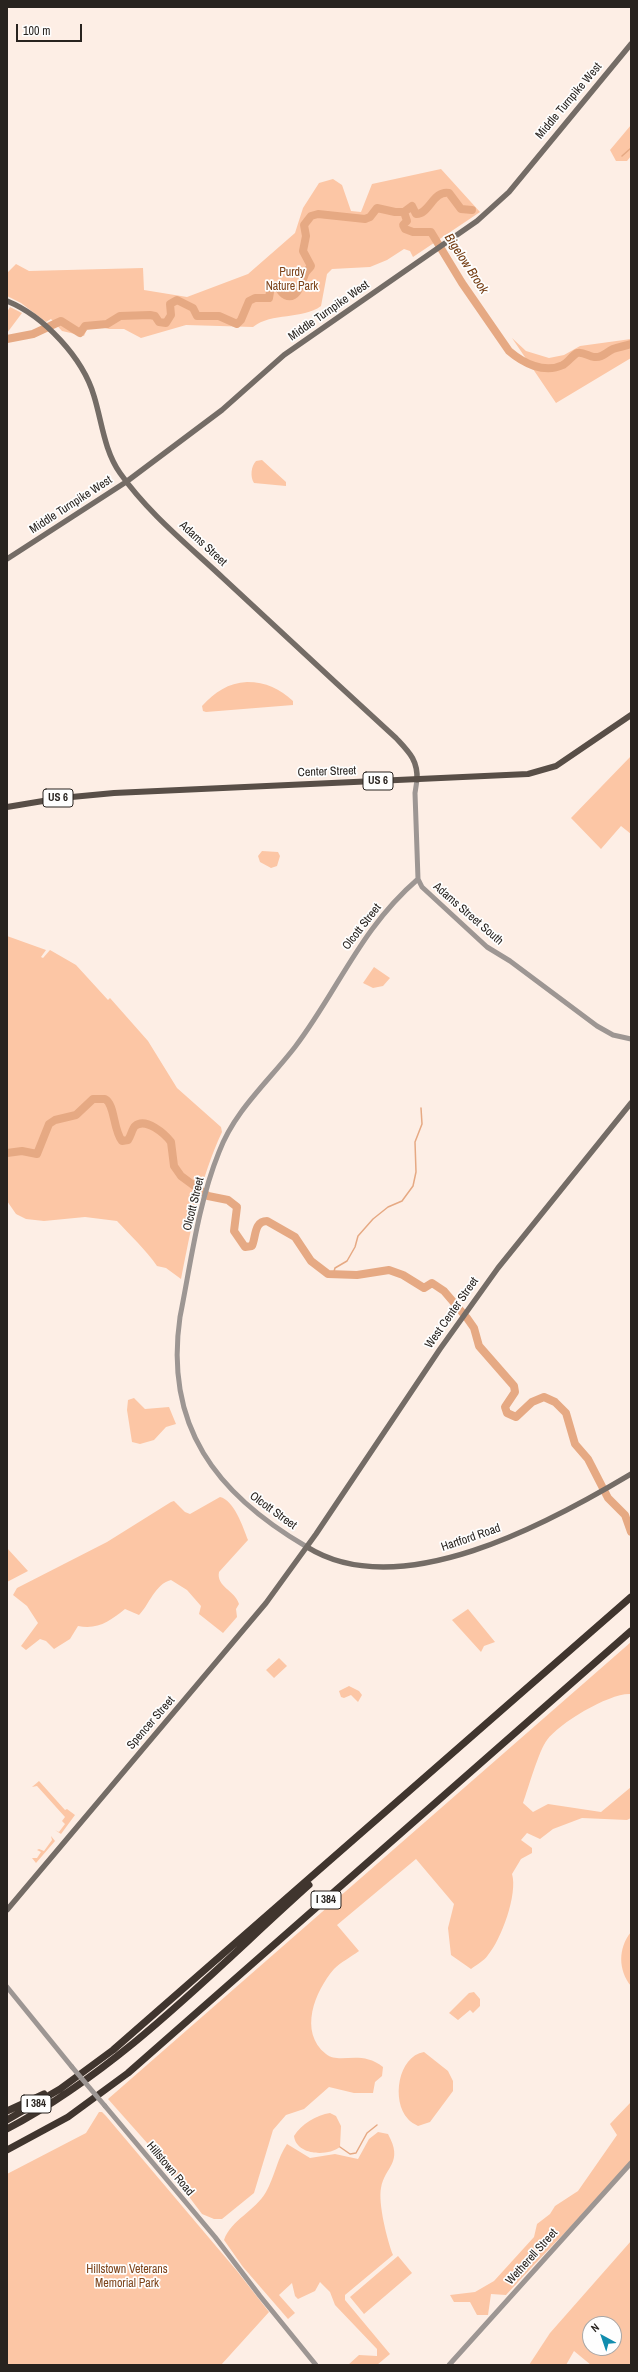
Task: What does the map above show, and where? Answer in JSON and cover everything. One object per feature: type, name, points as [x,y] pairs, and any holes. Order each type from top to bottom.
[{"type":"highway","name":"I 384","points":[[7,2120],[63,2087],[124,2042],[631,1597]]},
{"type":"highway","name":"I 384","points":[[7,2150],[68,2116],[128,2073],[631,1631]]},
{"type":"highway","points":[[7,2129],[65,2096],[115,2060],[346,1853],[379,1819]]},
{"type":"highway","points":[[7,2110],[63,2087]]},
{"type":"main road","name":"Middle Turnpike West","points":[[7,559],[126,482],[222,410],[284,356],[477,221],[504,197],[631,44]]},
{"type":"main road","name":"Adams Street","points":[[7,301],[24,310],[46,328],[72,353],[90,384],[109,454],[126,482],[173,532],[396,738],[415,758],[418,768],[417,780]]},
{"type":"main road","name":"Center Street","points":[[7,807],[61,798],[114,792],[514,775],[550,769],[631,715]]},
{"type":"main road","name":"West Center Street","points":[[307,1547],[467,1310],[517,1241],[631,1103]]},
{"type":"main road","name":"Hartford Road","points":[[307,1547],[333,1561],[344,1564],[376,1566],[426,1564],[450,1558],[545,1522],[631,1474]]},
{"type":"main road","name":"Spencer Street","points":[[7,1910],[102,1795],[230,1648],[307,1547]]},
{"type":"street","name":"Adams Street South","points":[[417,780],[414,793],[418,880],[424,889],[487,947],[510,961],[597,1026],[613,1035],[631,1039]]},
{"type":"street","name":"Olcott Street","points":[[307,1547],[252,1510],[224,1483],[202,1453],[183,1408],[177,1377],[177,1338],[207,1186],[219,1152],[236,1118],[294,1047],[367,934],[403,894],[418,880]]},
{"type":"street","name":"Hillstown Road","points":[[7,1987],[215,2237],[260,2296],[316,2365]]},
{"type":"street","name":"Wetherell Street","points":[[448,2365],[631,2162]]},
{"type":"green space","points":[[631,125],[631,156],[627,161],[616,161],[610,150]]},
{"type":"green space","name":"Purdy Nature Park","points":[[441,169],[480,212],[413,257],[410,251],[404,249],[387,260],[370,267],[332,269],[327,274],[321,306],[305,313],[269,319],[253,327],[186,325],[141,338],[124,329],[109,329],[89,324],[84,336],[62,331],[51,319],[46,322],[21,303],[7,296],[7,273],[16,264],[29,271],[143,268],[144,290],[187,297],[248,274],[295,233],[303,208],[319,183],[333,179],[342,185],[351,211],[361,212],[372,184]]},
{"type":"green space","points":[[10,307],[22,313],[7,333],[7,312]]},
{"type":"green space","points":[[512,338],[526,351],[549,358],[564,355],[580,346],[631,339],[631,358],[556,403]]},
{"type":"green space","points":[[262,460],[286,482],[286,486],[254,483],[252,475],[253,466],[256,461]]},
{"type":"green space","points":[[247,682],[260,683],[278,690],[293,701],[293,705],[203,711],[202,706],[222,689],[234,684]]},
{"type":"green space","points":[[631,756],[631,834],[621,826],[601,849],[571,818]]},
{"type":"green space","points":[[262,851],[278,852],[280,856],[277,866],[271,868],[260,862],[258,856]]},
{"type":"green space","points":[[7,936],[46,950],[41,957],[43,958],[50,950],[76,965],[108,1000],[110,998],[148,1041],[177,1088],[221,1127],[222,1132],[214,1150],[197,1204],[181,1279],[166,1268],[157,1266],[143,1248],[117,1221],[85,1217],[44,1221],[26,1219],[16,1214],[7,1201]]},
{"type":"green space","points":[[374,967],[390,978],[383,986],[373,988],[363,983]]},
{"type":"green space","points":[[134,1398],[145,1409],[169,1407],[176,1424],[166,1427],[154,1440],[140,1444],[132,1442],[127,1410],[128,1400]]},
{"type":"green space","points":[[220,1497],[225,1499],[234,1508],[241,1521],[248,1540],[219,1572],[220,1581],[234,1595],[239,1604],[236,1609],[237,1617],[223,1633],[199,1614],[201,1606],[187,1590],[171,1580],[165,1582],[156,1590],[139,1615],[125,1609],[109,1621],[98,1626],[78,1626],[70,1639],[54,1649],[46,1641],[40,1639],[26,1650],[21,1646],[38,1623],[27,1606],[13,1595],[17,1588],[107,1542],[171,1502],[174,1501],[185,1512],[190,1514]]},
{"type":"green space","points":[[7,1548],[28,1571],[7,1582]]},
{"type":"green space","points":[[468,1609],[495,1642],[484,1646],[481,1652],[452,1620]]},
{"type":"green space","points":[[631,1642],[631,1694],[611,1698],[599,1703],[574,1717],[553,1733],[547,1740],[541,1752],[523,1803],[533,1812],[548,1804],[601,1812],[631,1787],[631,1818],[627,1820],[582,1818],[553,1829],[540,1839],[527,1833],[521,1840],[532,1848],[532,1853],[521,1859],[512,1874],[513,1893],[503,1928],[493,1948],[486,1957],[471,1969],[451,1955],[448,1928],[454,1904],[416,1859],[337,1925],[359,1951],[334,1969],[321,1988],[312,2012],[311,2023],[313,2035],[318,2045],[326,2054],[338,2058],[359,2058],[375,2062],[383,2067],[382,2076],[375,2082],[373,2093],[354,2093],[329,2087],[304,2109],[286,2115],[273,2130],[254,2193],[222,2219],[214,2219],[202,2214],[156,2153],[108,2099]]},
{"type":"green space","points":[[279,1658],[287,1666],[274,1678],[266,1670]]},
{"type":"green space","points":[[349,1686],[359,1691],[362,1695],[358,1702],[351,1695],[344,1698],[341,1697],[339,1691]]},
{"type":"green space","points":[[39,1781],[65,1810],[67,1809],[75,1815],[61,1834],[55,1830],[59,1832],[65,1824],[62,1821],[65,1817],[37,1786],[32,1787]]},
{"type":"green space","points":[[51,1836],[55,1841],[36,1863],[32,1858],[37,1858],[41,1852],[37,1850],[39,1849],[44,1851],[52,1840]]},
{"type":"green space","points":[[631,1932],[631,1986],[624,1973],[621,1959],[624,1945]]},
{"type":"green space","points":[[474,1992],[480,1999],[480,2006],[473,2013],[470,2010],[458,2020],[449,2013],[469,1993]]},
{"type":"green space","points":[[424,2052],[448,2071],[453,2081],[453,2091],[430,2122],[418,2126],[409,2120],[403,2111],[399,2091],[403,2070],[408,2062],[415,2055]]},
{"type":"green space","points":[[631,2102],[631,2163],[506,2295],[491,2294],[488,2315],[477,2315],[470,2302],[454,2302],[450,2295],[475,2292],[494,2281],[534,2237],[537,2224],[550,2214],[555,2206],[578,2191],[617,2135],[610,2124]]},
{"type":"green space","name":"Hillstown Veterans Memorial Park","points":[[99,2112],[102,2112],[106,2116],[237,2271],[269,2312],[221,2365],[7,2365],[7,2174],[86,2133]]},
{"type":"green space","points":[[330,2113],[336,2116],[341,2126],[340,2147],[328,2152],[320,2153],[300,2147],[294,2136],[297,2132],[310,2121]]},
{"type":"green space","points":[[378,2132],[388,2134],[394,2152],[394,2158],[383,2181],[380,2195],[384,2222],[393,2255],[345,2295],[345,2300],[390,2354],[377,2365],[348,2365],[359,2355],[377,2356],[377,2349],[335,2305],[330,2292],[320,2282],[315,2291],[298,2299],[295,2296],[292,2283],[279,2295],[295,2313],[288,2319],[243,2267],[224,2240],[227,2233],[237,2221],[256,2205],[266,2192],[287,2144],[310,2158],[335,2154],[358,2159],[369,2139]]},
{"type":"green space","points":[[631,2241],[631,2365],[591,2365],[574,2351],[566,2365],[529,2365],[550,2333]]},
{"type":"green space","points":[[398,2256],[412,2273],[364,2314],[350,2297]]},
{"type":"waterway","points":[[622,156],[631,148]]},
{"type":"waterway","points":[[404,212],[412,206],[416,214],[420,213],[424,211],[439,195],[444,193],[449,193],[461,209],[472,210]]},
{"type":"waterway","name":"Bigelow Brook","points":[[7,339],[33,334],[61,321],[80,333],[85,326],[107,324],[120,316],[150,315],[155,316],[159,322],[166,323],[171,315],[170,304],[177,300],[193,308],[197,316],[219,316],[237,324],[241,320],[249,301],[255,298],[269,298],[271,286],[277,285],[282,293],[289,296],[296,293],[299,289],[305,273],[311,266],[303,251],[306,236],[304,225],[311,216],[318,214],[365,219],[370,217],[377,208],[395,212],[404,212]]},
{"type":"waterway","name":"Bigelow Brook","points":[[404,212],[407,221],[403,225],[405,229],[413,232],[431,232],[462,283],[509,351],[521,360],[541,368],[556,367],[563,365],[577,353],[597,357],[602,356],[613,349],[631,344]]},
{"type":"waterway","points":[[7,1153],[22,1151],[37,1154],[49,1124],[55,1120],[76,1115],[93,1099],[105,1099],[111,1106],[117,1130],[122,1141],[128,1140],[135,1126],[139,1124],[150,1125],[171,1142],[174,1166],[181,1176],[208,1196],[228,1200],[237,1207],[234,1231],[245,1247],[252,1246],[256,1230],[260,1224],[267,1221],[295,1237],[311,1261],[328,1274],[357,1275],[389,1270],[403,1275],[424,1288],[432,1283],[444,1291],[467,1318],[474,1328],[479,1346],[514,1386],[515,1392],[505,1407],[507,1413],[516,1417],[532,1402],[544,1397],[555,1402],[566,1413],[575,1444],[588,1459],[608,1498],[625,1515],[631,1532]]},
{"type":"waterway","points":[[333,1275],[335,1268],[347,1261],[355,1247],[358,1236],[373,1219],[388,1207],[402,1201],[413,1186],[416,1172],[415,1142],[422,1124],[421,1108]]},
{"type":"waterway","points":[[340,2147],[350,2154],[356,2153],[367,2133],[377,2125]]}]
